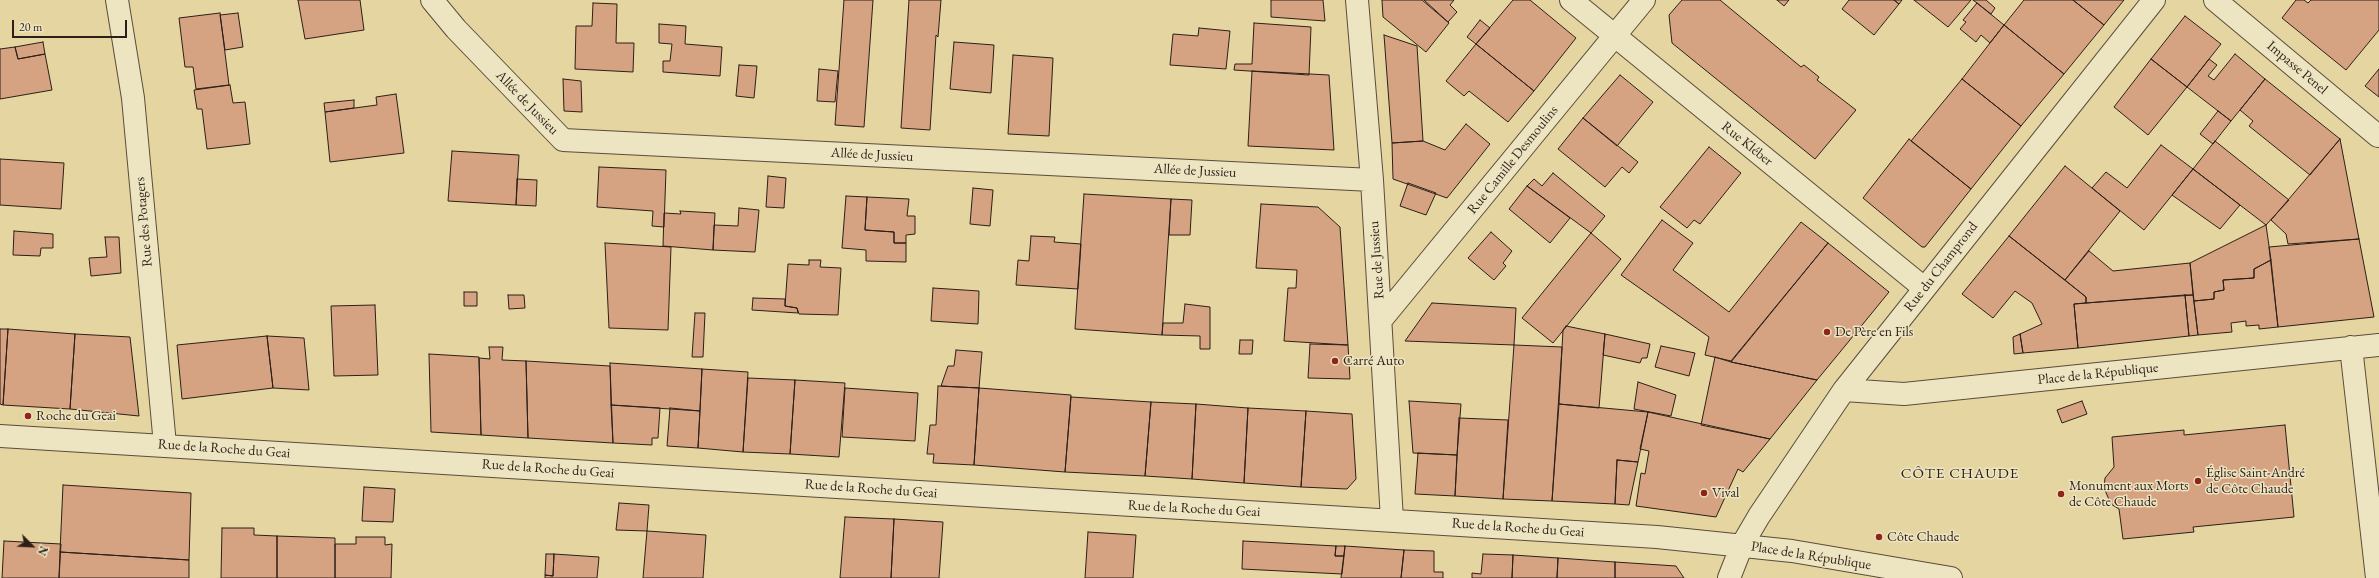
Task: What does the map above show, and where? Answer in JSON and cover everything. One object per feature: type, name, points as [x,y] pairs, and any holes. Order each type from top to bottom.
[{"type":"street","name":"Rue des Potagers","points":[[118,0],[133,98],[165,445]]},
{"type":"street","name":"Allée de Jussieu","points":[[432,0],[456,30],[563,140],[1372,180]]},
{"type":"street","name":"Rue de Jussieu","points":[[1358,0],[1372,180],[1392,520]]},
{"type":"street","name":"Rue Kléber","points":[[1570,0],[1924,288]]},
{"type":"street","name":"Rue Camille Desmoulins","points":[[1381,320],[1644,0]]},
{"type":"street","name":"Rue du Champrond","points":[[1729,578],[1742,545],[1759,516],[1844,390],[2154,0]]},
{"type":"street","name":"Impasse Penel","points":[[2215,0],[2379,136]]},
{"type":"street","name":"Place de la République","points":[[1844,390],[1904,394],[2379,345]]},
{"type":"street","points":[[2351,348],[2377,578]]},
{"type":"street","name":"Rue de la Roche du Geai","points":[[0,436],[1657,536],[1742,545]]},
{"type":"street","name":"Place de la République","points":[[1742,545],[1792,551],[1951,578]]},
{"type":"building","points":[[298,0],[360,0],[364,30],[305,39]]},
{"type":"building","points":[[844,0],[873,0],[864,127],[835,125]]},
{"type":"building","points":[[909,0],[941,0],[938,37],[936,35],[930,130],[901,128]]},
{"type":"building","points":[[1271,0],[1323,0],[1325,21],[1271,17]]},
{"type":"building","points":[[1382,0],[1422,0],[1449,23],[1426,52],[1383,17]]},
{"type":"building","points":[[1424,0],[1454,0],[1450,5],[1457,12],[1448,22]]},
{"type":"building","points":[[1513,0],[1530,0],[1576,38],[1534,91],[1476,44]]},
{"type":"building","points":[[1682,0],[1720,0],[1801,67],[1804,65],[1819,77],[1817,80],[1856,110],[1815,159],[1672,43],[1669,15]]},
{"type":"building","points":[[1777,0],[1789,0],[1784,6]]},
{"type":"building","points":[[1849,0],[1894,0],[1899,4],[1874,35],[1842,9]]},
{"type":"building","points":[[1894,0],[1902,0],[1899,4]]},
{"type":"building","points":[[1914,0],[1971,0],[1948,27]]},
{"type":"building","points":[[1973,0],[1986,0],[1995,8],[1991,14]]},
{"type":"building","points":[[2024,0],[2073,0],[2104,25],[2064,74],[2004,25]]},
{"type":"building","points":[[2073,0],[2124,0],[2104,25]]},
{"type":"building","points":[[2296,0],[2304,0],[2308,3],[2311,0],[2379,0],[2379,30],[2346,70],[2282,18]]},
{"type":"building","points":[[593,3],[617,4],[616,43],[634,43],[633,72],[575,69],[576,26],[592,26]]},
{"type":"building","points":[[1977,3],[2004,25],[1990,43],[1981,35],[1976,42],[1960,29],[1966,22],[1963,20]]},
{"type":"building","points":[[220,13],[229,85],[196,89],[193,67],[185,67],[179,18]]},
{"type":"building","points":[[238,13],[243,47],[225,50],[220,15]]},
{"type":"building","points":[[2185,16],[2221,44],[2187,87],[2151,59]]},
{"type":"building","points":[[1480,20],[1490,28],[1476,44],[1467,37]]},
{"type":"building","points":[[1254,23],[1311,27],[1309,75],[1234,70],[1235,64],[1252,64]]},
{"type":"building","points":[[659,24],[686,26],[685,44],[722,47],[720,76],[663,72],[663,61],[670,61],[672,44],[659,43]]},
{"type":"building","points":[[2004,25],[2064,74],[2021,126],[1962,79]]},
{"type":"building","points":[[1199,28],[1230,31],[1226,69],[1170,65],[1173,34],[1198,36]]},
{"type":"building","points":[[1384,35],[1417,46],[1423,141],[1392,143]]},
{"type":"building","points":[[43,42],[45,54],[18,59],[15,47]]},
{"type":"building","points":[[954,42],[994,45],[991,93],[950,89]]},
{"type":"building","points":[[1476,44],[1534,91],[1508,122],[1469,91],[1464,96],[1446,81]]},
{"type":"building","points":[[15,47],[18,59],[45,54],[52,90],[0,99],[0,49]]},
{"type":"building","points":[[2235,54],[2265,79],[2231,121],[2187,87],[2209,59],[2217,65],[2208,76],[2214,80]]},
{"type":"building","points":[[1013,55],[1053,58],[1049,136],[1008,134]]},
{"type":"building","points":[[2151,59],[2187,87],[2148,135],[2114,107]]},
{"type":"building","points":[[739,65],[757,66],[754,98],[736,96]]},
{"type":"building","points":[[819,69],[838,71],[835,102],[817,101]]},
{"type":"building","points":[[2379,69],[2379,97],[2365,86]]},
{"type":"building","points":[[1252,71],[1329,75],[1334,150],[1248,146]]},
{"type":"building","points":[[1620,75],[1653,102],[1617,146],[1583,118]]},
{"type":"building","points":[[563,79],[581,81],[582,112],[564,111]]},
{"type":"building","points":[[1962,79],[2021,126],[1971,189],[1911,141]]},
{"type":"building","points":[[2265,79],[2340,139],[2310,175],[2249,126],[2253,121],[2240,110]]},
{"type":"building","points":[[230,85],[233,103],[245,102],[250,144],[207,149],[202,109],[197,109],[194,90]]},
{"type":"building","points":[[396,94],[404,153],[330,162],[325,112],[377,105],[376,97]]},
{"type":"building","points":[[354,100],[354,108],[325,112],[324,103]]},
{"type":"building","points":[[2218,111],[2231,121],[2213,144],[2200,134]]},
{"type":"building","points":[[1583,118],[1638,162],[1629,173],[1622,167],[1605,187],[1558,149]]},
{"type":"building","points":[[1466,124],[1490,144],[1447,198],[1393,179],[1392,143],[1423,141],[1445,150]]},
{"type":"building","points":[[1909,139],[1971,189],[1925,247],[1922,247],[1863,198]]},
{"type":"building","points":[[2340,139],[2359,239],[2288,244],[2286,234],[2271,220]]},
{"type":"building","points":[[2215,141],[2289,200],[2266,225],[2193,169]]},
{"type":"building","points":[[2161,145],[2193,169],[2144,230],[2092,188],[2106,172],[2127,188]]},
{"type":"building","points":[[1709,147],[1741,173],[1700,224],[1694,220],[1687,228],[1660,207]]},
{"type":"building","points":[[452,151],[519,155],[516,205],[448,201]]},
{"type":"building","points":[[0,159],[64,163],[61,209],[0,205]]},
{"type":"building","points":[[2065,166],[2120,211],[2065,280],[2009,236]]},
{"type":"building","points":[[599,167],[666,170],[664,227],[652,226],[653,211],[597,207]]},
{"type":"building","points":[[2193,169],[2240,205],[2220,229],[2172,195]]},
{"type":"building","points":[[1553,173],[1605,216],[1591,233],[1527,186],[1534,179],[1542,186]]},
{"type":"building","points":[[768,176],[786,178],[784,208],[766,207]]},
{"type":"building","points":[[517,179],[537,180],[536,206],[516,205]]},
{"type":"building","points":[[1408,183],[1436,193],[1426,215],[1400,206]]},
{"type":"building","points":[[1527,186],[1570,218],[1550,243],[1509,209]]},
{"type":"building","points":[[973,188],[993,190],[990,226],[970,224]]},
{"type":"building","points":[[1084,194],[1171,199],[1162,335],[1075,329]]},
{"type":"building","points":[[846,196],[867,197],[865,230],[894,232],[894,243],[906,243],[906,262],[866,261],[866,250],[842,248]]},
{"type":"building","points":[[867,197],[909,199],[907,216],[915,216],[915,234],[906,235],[906,243],[894,243],[894,232],[865,230]]},
{"type":"building","points":[[1171,199],[1192,200],[1190,235],[1169,235]]},
{"type":"building","points":[[1261,204],[1318,207],[1340,227],[1348,345],[1284,341],[1288,288],[1296,288],[1297,270],[1256,268]]},
{"type":"building","points":[[739,208],[759,210],[755,252],[713,250],[714,225],[738,226]]},
{"type":"building","points":[[680,211],[715,213],[713,250],[663,246],[664,213],[681,214]]},
{"type":"building","points":[[1662,220],[1693,243],[1673,270],[1729,312],[1801,222],[1828,243],[1731,361],[1705,355],[1709,337],[1621,275]]},
{"type":"building","points":[[2266,225],[2271,260],[2254,269],[2254,278],[2223,280],[2224,290],[2214,292],[2214,299],[2194,301],[2190,263]]},
{"type":"building","points":[[14,231],[53,234],[53,248],[41,248],[40,256],[13,255]]},
{"type":"building","points":[[1491,232],[1512,251],[1503,263],[1506,266],[1494,280],[1468,258]]},
{"type":"building","points":[[1591,233],[1621,259],[1553,343],[1522,318]]},
{"type":"building","points":[[1031,236],[1055,237],[1054,242],[1081,244],[1078,289],[1016,285],[1018,260],[1029,261]]},
{"type":"building","points":[[2009,236],[2086,297],[2086,303],[2074,304],[2078,348],[2023,353],[2020,334],[2042,324],[2032,303],[2015,291],[1993,318],[1962,294]]},
{"type":"building","points":[[105,237],[119,237],[121,273],[91,276],[89,258],[107,257]]},
{"type":"building","points":[[2359,239],[2374,317],[2278,327],[2269,247]]},
{"type":"building","points":[[605,243],[671,247],[668,330],[609,328]]},
{"type":"building","points":[[1828,243],[1889,292],[1845,346],[1817,380],[1731,362]]},
{"type":"building","points":[[2089,251],[2113,271],[2190,263],[2193,295],[2086,303],[2086,297],[2065,280]]},
{"type":"building","points":[[809,260],[821,260],[820,267],[841,268],[838,315],[799,314],[797,308],[785,306],[788,264],[809,265]]},
{"type":"building","points":[[2271,260],[2278,327],[2259,329],[2259,325],[2246,326],[2246,321],[2231,323],[2232,332],[2198,335],[2194,301],[2214,299],[2214,292],[2224,290],[2223,280],[2254,278],[2254,269]]},
{"type":"building","points":[[933,288],[979,291],[978,324],[931,321]]},
{"type":"building","points":[[464,292],[477,292],[477,306],[464,306]]},
{"type":"building","points":[[508,295],[524,295],[525,308],[509,309]]},
{"type":"building","points":[[2185,295],[2189,336],[2078,348],[2074,304]]},
{"type":"building","points":[[2185,295],[2193,295],[2198,335],[2189,336]]},
{"type":"building","points":[[753,298],[785,299],[785,306],[797,308],[798,313],[752,310]]},
{"type":"building","points":[[1432,303],[1516,308],[1514,345],[1405,341]]},
{"type":"building","points":[[1185,304],[1210,307],[1210,349],[1200,349],[1200,336],[1162,335],[1163,323],[1183,323]]},
{"type":"building","points":[[375,305],[378,375],[334,376],[331,306]]},
{"type":"building","points":[[695,313],[705,313],[703,357],[692,357]]},
{"type":"building","points":[[1566,326],[1605,334],[1599,408],[1559,404],[1563,330]]},
{"type":"building","points":[[0,329],[8,329],[3,405],[0,404]]},
{"type":"building","points":[[8,329],[75,334],[70,409],[3,405]]},
{"type":"building","points":[[75,334],[130,337],[139,416],[70,409]]},
{"type":"building","points":[[1605,334],[1650,344],[1647,358],[1642,358],[1640,363],[1603,355]]},
{"type":"building","points":[[2020,334],[2023,353],[2014,354],[2013,337]]},
{"type":"building","points":[[267,336],[273,388],[182,399],[177,345]]},
{"type":"building","points":[[267,336],[304,338],[309,390],[273,388]]},
{"type":"building","points":[[1240,340],[1253,340],[1252,354],[1239,354]]},
{"type":"building","points":[[1310,344],[1348,345],[1350,379],[1308,378]]},
{"type":"building","points":[[1514,345],[1562,347],[1552,501],[1503,499]]},
{"type":"building","points":[[1661,346],[1695,353],[1689,376],[1655,367]]},
{"type":"building","points":[[489,347],[503,347],[502,360],[526,361],[528,438],[481,435],[479,358],[490,359]]},
{"type":"building","points":[[956,350],[982,352],[979,388],[941,386],[948,366],[954,366]]},
{"type":"building","points":[[429,354],[479,357],[481,435],[431,432]]},
{"type":"building","points":[[1715,357],[1731,362],[1817,380],[1770,439],[1701,425]]},
{"type":"building","points":[[526,361],[610,366],[613,443],[528,438]]},
{"type":"building","points":[[610,363],[702,369],[700,411],[611,405]]},
{"type":"building","points":[[702,369],[748,372],[743,452],[698,448]]},
{"type":"building","points":[[748,378],[795,380],[790,454],[743,452]]},
{"type":"building","points":[[795,380],[845,383],[839,457],[790,454]]},
{"type":"building","points":[[1638,382],[1676,395],[1671,416],[1634,409]]},
{"type":"building","points":[[938,386],[979,388],[974,465],[933,463],[934,454],[927,454],[930,425],[936,425]]},
{"type":"building","points":[[845,388],[918,393],[915,441],[842,437]]},
{"type":"building","points":[[979,388],[1071,395],[1065,472],[974,465]]},
{"type":"building","points":[[1071,397],[1151,402],[1145,476],[1065,472]]},
{"type":"building","points":[[1409,401],[1461,404],[1457,455],[1413,453]]},
{"type":"building","points":[[2082,401],[2087,414],[2062,423],[2057,410]]},
{"type":"building","points":[[1151,402],[1196,404],[1192,479],[1145,476]]},
{"type":"building","points":[[1196,404],[1248,408],[1244,483],[1192,479]]},
{"type":"building","points":[[1559,404],[1648,412],[1638,462],[1617,460],[1615,504],[1552,501]]},
{"type":"building","points":[[611,405],[660,408],[658,438],[652,438],[652,445],[613,443]]},
{"type":"building","points":[[670,408],[700,411],[698,448],[667,446]]},
{"type":"building","points":[[1248,408],[1306,411],[1301,487],[1244,483]]},
{"type":"building","points":[[1306,411],[1352,414],[1356,479],[1347,489],[1301,487]]},
{"type":"building","points":[[1648,412],[1770,439],[1743,472],[1738,469],[1716,517],[1636,506],[1641,473],[1645,474],[1649,451],[1640,449]]},
{"type":"building","points":[[1459,418],[1508,420],[1503,499],[1455,496]]},
{"type":"building","name":"Église Saint-André de Côte Chaude","points":[[2285,425],[2294,517],[2193,527],[2194,532],[2123,539],[2119,509],[2111,504],[2104,488],[2105,478],[2114,467],[2112,437],[2184,430],[2184,435]]},
{"type":"building","points":[[1418,453],[1457,455],[1455,496],[1415,494]]},
{"type":"building","points":[[1617,460],[1638,462],[1629,505],[1615,504]]},
{"type":"building","points":[[63,485],[191,493],[189,560],[60,552]]},
{"type":"building","points":[[364,487],[395,489],[393,522],[362,521]]},
{"type":"building","points":[[619,503],[649,505],[647,531],[616,530]]},
{"type":"building","points":[[845,517],[894,519],[891,578],[840,578]]},
{"type":"building","points":[[894,519],[943,522],[939,578],[891,578]]},
{"type":"building","points":[[222,528],[254,528],[254,535],[277,536],[277,578],[221,578]]},
{"type":"building","points":[[647,531],[706,535],[703,578],[643,578]]},
{"type":"building","points":[[1088,532],[1136,535],[1133,578],[1085,578]]},
{"type":"building","points":[[277,536],[335,538],[335,578],[277,578]]},
{"type":"building","points":[[356,537],[385,537],[385,545],[392,544],[391,578],[335,578],[335,544],[356,544]]},
{"type":"building","points":[[4,541],[61,544],[59,578],[2,578]]},
{"type":"building","points":[[1243,541],[1336,546],[1335,556],[1344,556],[1342,574],[1242,569]]},
{"type":"building","points":[[1336,546],[1345,546],[1344,556],[1335,556]]},
{"type":"building","points":[[1345,546],[1404,550],[1401,578],[1341,578]]},
{"type":"building","points":[[1404,550],[1434,551],[1434,572],[1443,572],[1443,578],[1401,578]]},
{"type":"building","points":[[60,552],[189,560],[189,578],[59,578]]},
{"type":"building","points":[[546,554],[554,554],[553,576],[545,575]]},
{"type":"building","points":[[554,554],[599,557],[597,578],[545,578],[545,575],[553,576]]},
{"type":"building","points":[[1483,554],[1513,555],[1512,578],[1472,578],[1472,573],[1481,574]]},
{"type":"building","points":[[1513,555],[1558,558],[1557,578],[1512,578]]},
{"type":"building","points":[[1558,558],[1615,562],[1615,578],[1557,578]]},
{"type":"building","points":[[1615,562],[1676,566],[1684,578],[1615,578]]},
{"type":"place","name":"De Père en Fils","points":[[1827,332]]},
{"type":"place","name":"Carré Auto","points":[[1335,361]]},
{"type":"place","name":"Roche du Geai","points":[[28,416]]},
{"type":"place","name":"Église Saint-André de Côte Chaude","points":[[2198,481]]},
{"type":"place","name":"Vival","points":[[1704,493]]},
{"type":"place","name":"Monument aux Morts de Côte Chaude","points":[[2061,494]]},
{"type":"place","name":"Côte Chaude","points":[[1879,537]]},
{"type":"district","name":"CÔTE CHAUDE","points":[[1960,474]]}]
